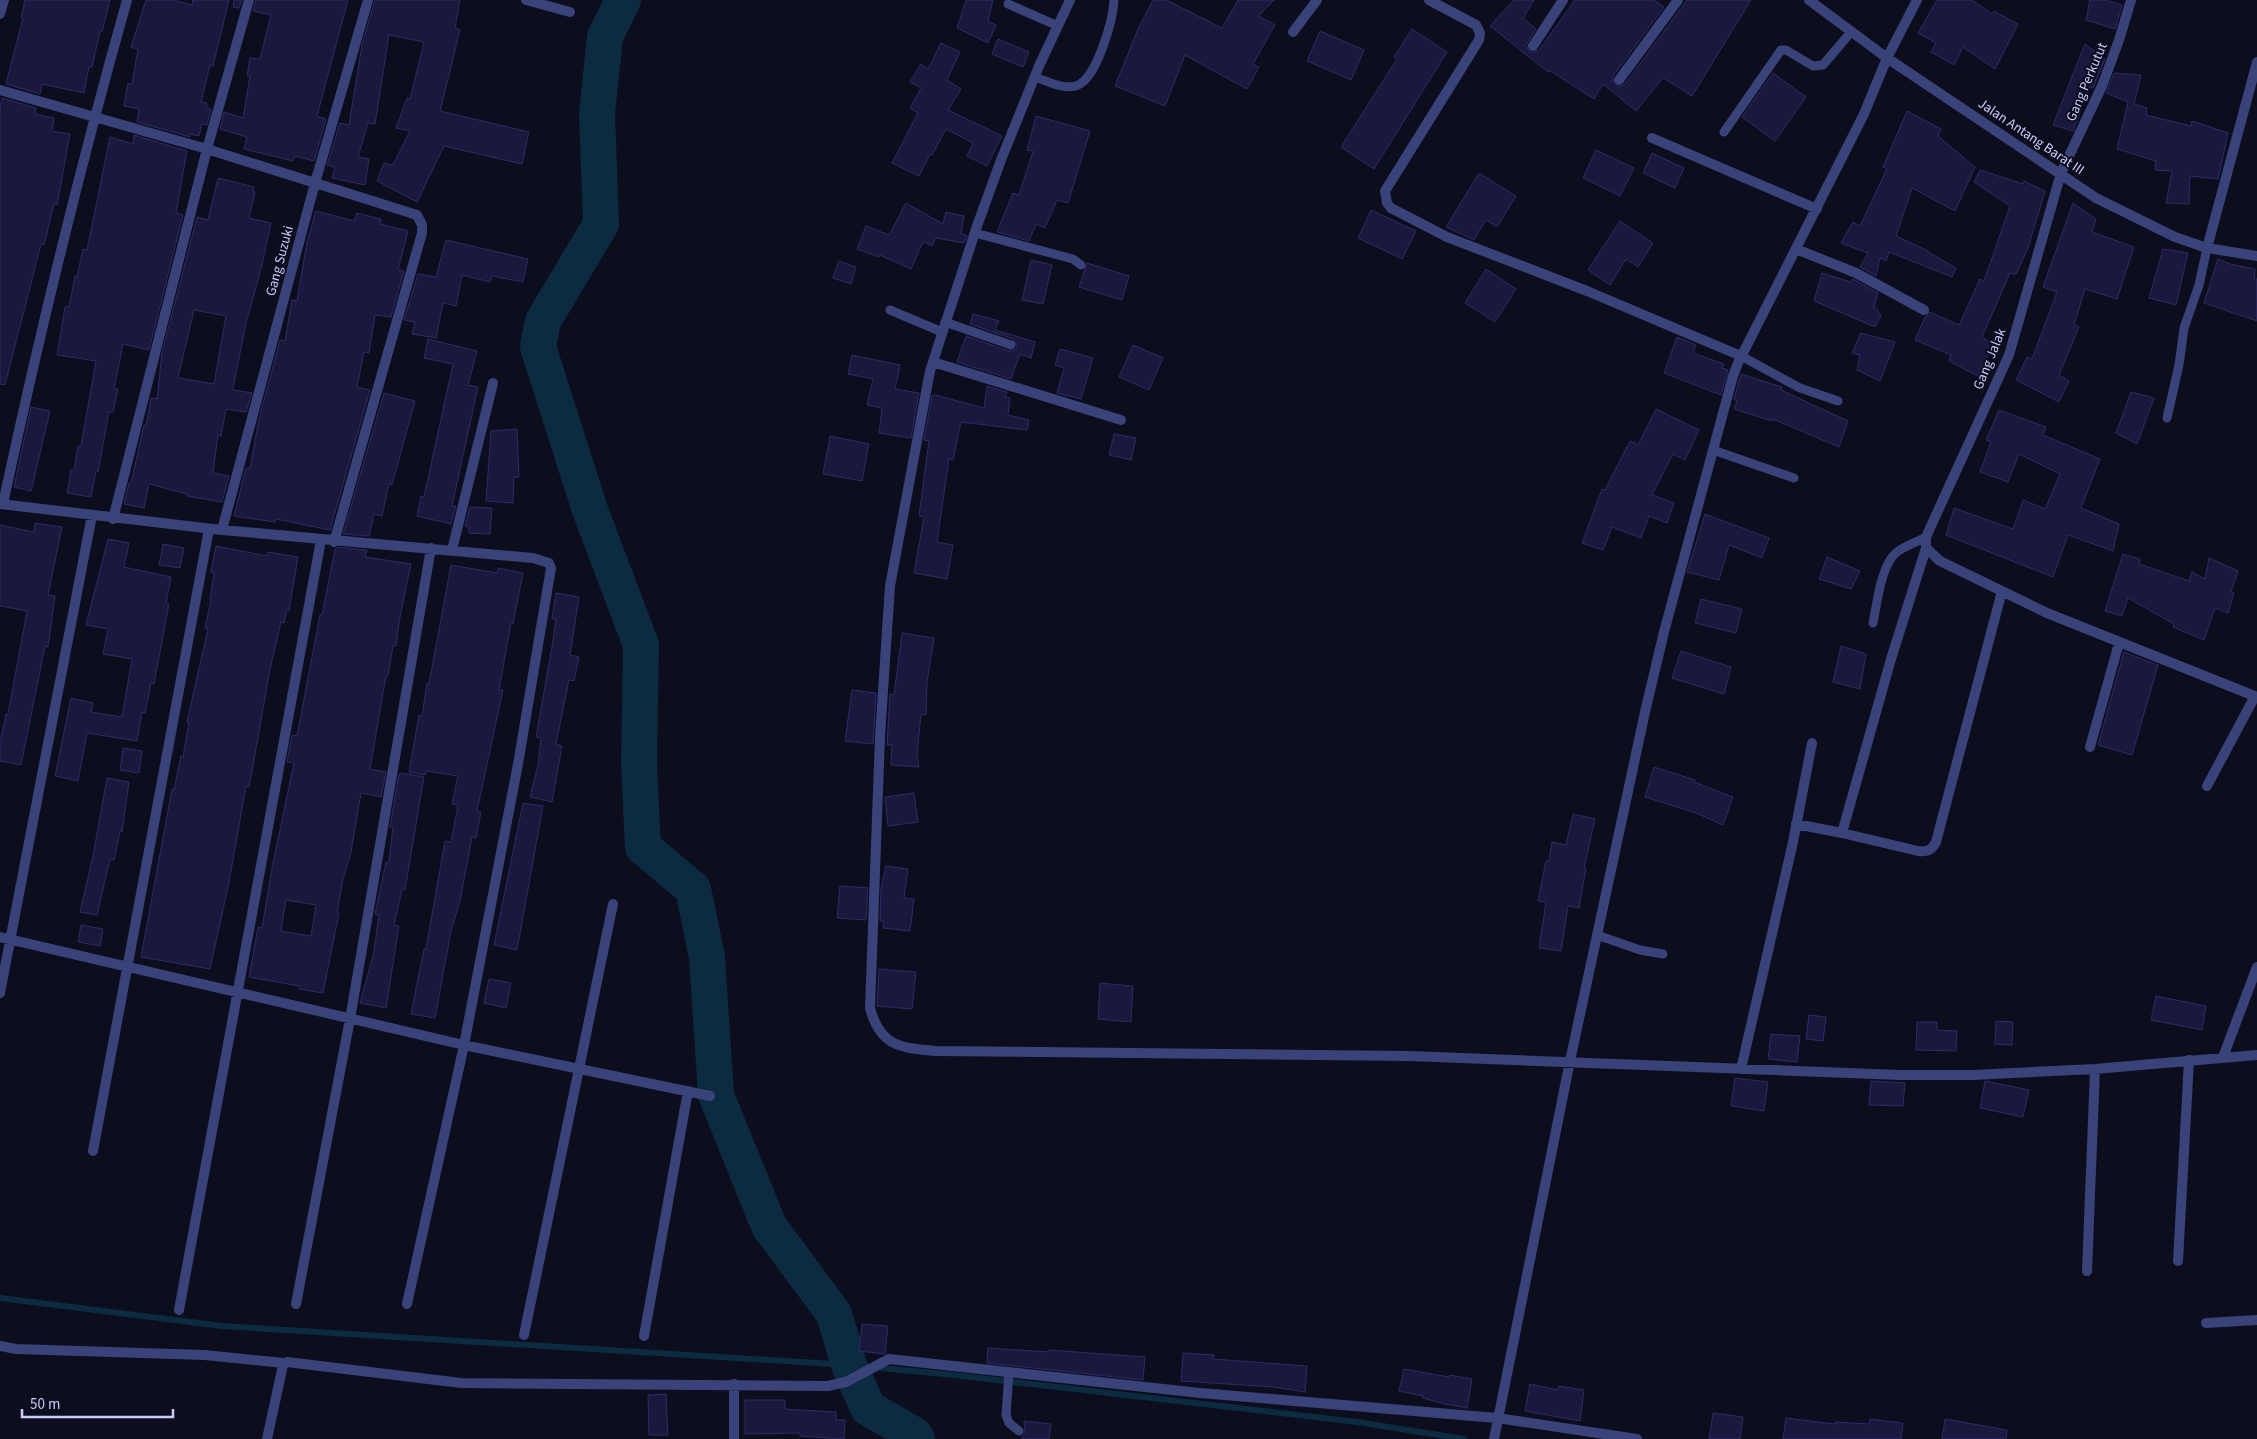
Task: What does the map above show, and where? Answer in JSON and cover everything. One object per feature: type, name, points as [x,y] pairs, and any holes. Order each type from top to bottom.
[{"type":"street","points":[[0,14],[4,0]]},
{"type":"street","points":[[127,0],[94,117],[36,350],[2,504],[114,519],[334,542],[431,548],[533,558],[549,563],[552,568],[520,754],[464,1046],[407,1304]]},
{"type":"street","points":[[114,519],[207,150],[249,0]]},
{"type":"street","name":"Gang Suzuki","points":[[222,530],[315,183],[368,0]]},
{"type":"street","points":[[526,0],[570,12]]},
{"type":"street","points":[[1070,0],[1035,77],[975,233],[932,362],[890,586],[880,736],[870,979],[870,1008],[879,1031],[890,1042],[897,1046],[936,1051],[1388,1056],[1955,1075],[2095,1069],[2257,1055]]},
{"type":"street","points":[[1293,32],[1317,0]]},
{"type":"street","points":[[1430,0],[1476,25],[1480,33],[1479,40],[1385,191],[1387,203],[1391,208],[1447,237],[1587,291],[1741,356]]},
{"type":"street","points":[[1533,46],[1563,0]]},
{"type":"street","points":[[1619,80],[1678,0]]},
{"type":"street","name":"Jalan Antang Barat III","points":[[1809,0],[1887,58],[2096,198],[2175,237],[2207,248],[2257,256]]},
{"type":"street","points":[[1495,1436],[1497,1418],[1570,1061],[1662,640],[1733,376],[1741,356],[1864,114],[1887,58],[1917,0]]},
{"type":"street","name":"Gang Perkutut","points":[[2061,173],[2102,86],[2131,0]]},
{"type":"street","points":[[2207,248],[2256,68]]},
{"type":"street","points":[[0,90],[207,150],[417,215],[422,225],[422,233],[334,542]]},
{"type":"street","points":[[1652,138],[1816,209]]},
{"type":"street","name":"Gang Jalak","points":[[1842,833],[1891,659],[1926,548],[1926,537],[2009,355],[2061,173]]},
{"type":"street","points":[[1796,248],[1856,273],[1924,310]]},
{"type":"street","points":[[932,362],[1121,420]]},
{"type":"street","points":[[452,550],[493,383]]},
{"type":"street","points":[[0,993],[92,516]]},
{"type":"street","points":[[93,1151],[210,529]]},
{"type":"street","points":[[179,1310],[320,540]]},
{"type":"street","points":[[296,1304],[350,1019],[431,548]]},
{"type":"street","points":[[1926,548],[1940,561],[2047,612],[2119,643],[2256,697],[2207,786]]},
{"type":"street","points":[[1796,824],[1918,851],[1926,852],[1932,849],[1936,842],[2002,591]]},
{"type":"street","points":[[2090,747],[2119,643]]},
{"type":"street","points":[[1742,1069],[1812,743]]},
{"type":"street","points":[[524,1334],[581,1069],[613,904]]},
{"type":"street","points":[[0,937],[464,1046],[710,1096]]},
{"type":"street","points":[[2223,1057],[2257,967]]},
{"type":"street","points":[[2178,1261],[2189,1060]]},
{"type":"street","points":[[2087,1271],[2095,1069]]},
{"type":"street","points":[[644,1336],[688,1091]]},
{"type":"street","points":[[2206,1323],[2257,1320]]},
{"type":"street","points":[[0,1346],[16,1349],[205,1355],[284,1363],[292,1362],[461,1383],[828,1386],[846,1382],[875,1364],[889,1359],[1200,1393],[1497,1418],[1637,1439]]},
{"type":"street","points":[[268,1439],[284,1363]]},
{"type":"street","points":[[734,1384],[734,1439]]},
{"type":"lane","points":[[1035,77],[1066,87],[1079,85],[1088,76],[1106,41],[1113,18],[1114,0]]},
{"type":"lane","points":[[1008,4],[1058,26]]},
{"type":"lane","points":[[1724,132],[1778,53],[1786,50],[1818,67],[1823,65],[1851,32]]},
{"type":"lane","points":[[975,233],[1072,259],[1081,266]]},
{"type":"lane","points":[[2167,418],[2180,365],[2184,328],[2207,248]]},
{"type":"lane","points":[[890,310],[1011,345]]},
{"type":"lane","points":[[1741,356],[1800,388],[1838,402]]},
{"type":"lane","points":[[1713,450],[1794,478]]},
{"type":"lane","points":[[1873,623],[1882,581],[1888,565],[1896,552],[1926,537]]},
{"type":"lane","points":[[1597,935],[1640,950],[1663,954]]},
{"type":"lane","points":[[1009,1372],[1006,1415],[1009,1423],[1019,1431]]},
{"type":"building","points":[[25,0],[110,0],[102,32],[100,31],[92,67],[89,67],[84,93],[42,84],[40,94],[6,84],[23,18],[21,18]]},
{"type":"building","points":[[146,0],[173,0],[192,5],[193,0],[229,0],[213,66],[210,65],[201,102],[207,103],[206,107],[211,109],[207,125],[202,124],[199,136],[190,134],[190,137],[137,122],[139,109],[124,106],[128,83],[132,84],[138,49],[131,47]]},
{"type":"building","points":[[234,0],[242,0],[239,8],[233,7]]},
{"type":"building","points":[[256,0],[348,0],[317,116],[326,119],[314,161],[295,156],[293,161],[244,149],[247,137],[220,129],[224,112],[243,118],[250,76],[247,76],[250,58],[260,59],[271,15],[253,11]]},
{"type":"building","points":[[375,0],[460,0],[455,28],[460,30],[440,111],[529,132],[522,164],[444,146],[417,202],[377,181],[384,163],[393,165],[410,131],[396,128],[407,98],[410,99],[424,42],[389,35],[375,124],[368,123],[358,157],[369,159],[365,185],[332,178],[335,167],[327,165],[340,123],[349,125],[362,45]]},
{"type":"building","points":[[966,0],[993,0],[988,21],[996,25],[988,43],[957,28]]},
{"type":"building","points":[[1153,0],[1166,0],[1222,28],[1238,0],[1274,0],[1258,16],[1275,25],[1253,64],[1259,67],[1247,89],[1185,55],[1165,106],[1115,86],[1138,29]]},
{"type":"building","points":[[1514,0],[1534,0],[1523,18],[1536,29],[1526,45],[1529,51],[1533,53],[1539,50],[1575,0],[1654,0],[1664,7],[1613,76],[1613,83],[1619,87],[1625,84],[1687,0],[1751,0],[1692,96],[1663,78],[1636,111],[1603,84],[1594,99],[1549,70],[1548,72],[1490,26]]},
{"type":"building","points":[[1937,0],[1972,0],[1992,14],[1994,11],[2018,24],[1995,69],[1963,47],[1954,65],[1931,52],[1936,43],[1918,33]]},
{"type":"building","points":[[2090,0],[2105,0],[2122,5],[2115,29],[2086,20]]},
{"type":"building","points":[[1412,29],[1447,52],[1374,169],[1341,147],[1397,59],[1394,57]]},
{"type":"building","points":[[1320,31],[1364,50],[1351,80],[1307,61]]},
{"type":"building","points":[[998,39],[1029,52],[1023,67],[992,54]]},
{"type":"building","points":[[941,43],[960,52],[947,80],[961,89],[948,110],[1002,136],[987,166],[967,156],[973,143],[946,129],[919,176],[892,163],[918,113],[910,108],[921,88],[910,82],[921,64],[928,69]]},
{"type":"building","points":[[2085,44],[2105,59],[2093,88],[2090,87],[2073,131],[2053,125]]},
{"type":"building","points":[[1773,73],[1806,97],[1775,141],[1742,117]]},
{"type":"building","points":[[2114,73],[2141,75],[2134,104],[2147,108],[2146,115],[2191,126],[2192,121],[2228,133],[2218,179],[2190,176],[2189,204],[2166,203],[2172,171],[2155,170],[2156,161],[2117,149],[2128,102],[2106,93]]},
{"type":"building","points":[[2,98],[36,108],[35,114],[54,118],[52,131],[70,134],[57,205],[54,204],[44,245],[41,244],[5,385],[0,384],[0,107]]},
{"type":"building","points":[[1907,111],[1941,129],[1938,136],[1975,167],[1955,211],[1912,188],[1896,236],[1928,251],[1956,268],[1952,277],[1889,252],[1886,261],[1880,258],[1876,276],[1860,267],[1868,253],[1841,243],[1853,222],[1860,226],[1887,169],[1883,167]]},
{"type":"building","points":[[1036,116],[1090,131],[1068,203],[1057,200],[1045,228],[1036,224],[1029,241],[997,232],[1013,193],[1019,195],[1033,151],[1027,150]]},
{"type":"building","points":[[134,135],[187,151],[176,213],[183,215],[149,350],[123,344],[114,388],[118,389],[113,412],[109,412],[98,472],[96,471],[91,497],[67,493],[71,470],[74,470],[78,446],[81,446],[96,361],[57,355],[65,307],[69,307],[83,249],[87,250],[110,137],[133,144]]},
{"type":"building","points":[[1596,150],[1634,168],[1620,196],[1583,178]]},
{"type":"building","points":[[1652,153],[1684,168],[1675,188],[1643,173]]},
{"type":"building","points":[[1980,170],[2023,184],[2024,181],[2045,191],[2028,248],[2016,274],[2010,273],[1982,337],[1993,344],[1978,376],[1949,361],[1951,355],[1915,340],[1925,317],[1930,312],[1959,325],[1980,279],[1984,281],[2010,206],[1974,182]]},
{"type":"building","points":[[1479,173],[1516,196],[1497,227],[1486,220],[1474,240],[1446,227]]},
{"type":"building","points":[[218,178],[254,187],[253,192],[255,192],[249,218],[271,223],[246,323],[233,388],[234,390],[252,393],[246,412],[226,409],[221,436],[218,435],[213,473],[229,476],[222,502],[187,496],[187,494],[149,484],[144,508],[124,504],[129,483],[131,483],[144,425],[146,426],[151,398],[157,399],[162,353],[197,217],[208,220]],"holes":[[[194,310],[226,316],[214,384],[178,378]]]},
{"type":"building","points":[[906,203],[943,224],[946,212],[964,216],[961,233],[967,236],[964,243],[936,238],[932,246],[923,242],[911,269],[880,255],[879,257],[857,249],[866,226],[889,235]]},
{"type":"building","points":[[2073,203],[2096,219],[2092,232],[2134,247],[2117,299],[2085,289],[2074,325],[2079,327],[2059,375],[2069,381],[2059,402],[2016,380],[2027,357],[2032,359],[2057,292],[2043,287]]},
{"type":"building","points":[[1371,210],[1416,231],[1402,259],[1358,238]]},
{"type":"building","points":[[316,211],[354,221],[357,213],[381,219],[380,224],[408,231],[398,270],[404,271],[391,317],[375,315],[369,353],[364,352],[357,387],[370,390],[330,530],[276,519],[275,522],[234,516],[246,468],[250,468],[259,419],[280,340],[285,341],[292,300],[297,301],[307,242]]},
{"type":"building","points":[[1620,221],[1653,243],[1638,267],[1626,259],[1610,285],[1588,270]]},
{"type":"building","points":[[446,240],[528,259],[523,282],[492,276],[490,282],[462,275],[456,306],[443,303],[436,338],[412,334],[415,322],[404,320],[418,274],[436,277]]},
{"type":"building","points":[[2163,249],[2188,253],[2176,305],[2149,298]]},
{"type":"building","points":[[2218,259],[2230,264],[2255,269],[2254,278],[2257,279],[2257,321],[2204,303]]},
{"type":"building","points":[[1031,260],[1052,265],[1043,304],[1022,300]]},
{"type":"building","points":[[839,261],[856,267],[851,284],[833,278]]},
{"type":"building","points":[[1087,263],[1129,276],[1122,300],[1079,287]]},
{"type":"building","points":[[1486,269],[1516,289],[1495,322],[1465,303]]},
{"type":"building","points":[[1822,273],[1851,282],[1853,279],[1878,293],[1874,306],[1881,315],[1875,327],[1814,301]]},
{"type":"building","points":[[973,314],[999,321],[995,330],[1035,342],[1031,358],[1020,354],[1011,379],[957,362],[966,336],[1009,351],[1015,350],[1017,347],[1013,339],[970,324]]},
{"type":"building","points":[[1861,333],[1895,342],[1880,381],[1857,370],[1860,355],[1852,353]]},
{"type":"building","points":[[1677,337],[1696,345],[1693,353],[1724,364],[1722,368],[1728,370],[1721,395],[1664,373]]},
{"type":"building","points":[[428,339],[477,351],[468,385],[478,387],[452,506],[456,506],[451,524],[417,516],[421,496],[424,497],[453,364],[424,358]]},
{"type":"building","points":[[1133,345],[1163,358],[1149,390],[1119,377]]},
{"type":"building","points":[[1060,349],[1093,358],[1081,399],[1057,393],[1064,368],[1055,365]]},
{"type":"building","points":[[852,355],[900,365],[895,389],[919,393],[911,438],[879,433],[882,408],[867,405],[873,379],[848,374]]},
{"type":"building","points":[[1741,374],[1782,387],[1781,390],[1848,421],[1839,447],[1773,419],[1772,421],[1734,409],[1737,401],[1734,399]]},
{"type":"building","points":[[987,386],[1007,392],[1005,397],[1010,398],[1008,415],[1029,420],[1027,430],[961,422],[953,460],[949,459],[937,542],[953,545],[947,579],[914,573],[924,517],[919,516],[929,441],[924,440],[932,396],[935,395],[984,408]]},
{"type":"building","points":[[2131,392],[2154,398],[2137,444],[2116,433]]},
{"type":"building","points":[[384,393],[415,401],[392,485],[389,484],[382,516],[374,514],[369,536],[343,534]]},
{"type":"building","points":[[31,407],[50,411],[31,491],[14,487]]},
{"type":"building","points":[[1656,409],[1699,430],[1685,460],[1673,454],[1652,495],[1674,503],[1667,523],[1649,516],[1641,538],[1612,527],[1603,550],[1582,543],[1602,489],[1605,490],[1630,441],[1638,445]]},
{"type":"building","points":[[1999,410],[2046,427],[2043,435],[2100,459],[2081,508],[2119,524],[2113,551],[2068,535],[2053,577],[1946,535],[1954,508],[2013,529],[2023,500],[2045,509],[2060,474],[2019,454],[2008,482],[1980,472],[1991,442],[1986,440]]},
{"type":"building","points":[[517,429],[519,477],[514,477],[513,503],[486,501],[491,431]]},
{"type":"building","points":[[1114,434],[1136,438],[1131,460],[1109,455]]},
{"type":"building","points":[[830,436],[869,444],[862,481],[823,474]]},
{"type":"building","points":[[470,507],[492,508],[490,534],[469,533],[469,527],[465,526]]},
{"type":"building","points":[[1705,514],[1769,538],[1762,558],[1729,545],[1719,580],[1687,572]]},
{"type":"building","points":[[35,523],[62,527],[48,595],[55,596],[48,647],[45,646],[21,765],[0,761],[0,743],[6,714],[8,714],[27,611],[0,606],[0,525],[34,532]]},
{"type":"building","points":[[108,539],[129,543],[124,567],[171,577],[166,603],[169,604],[154,684],[151,683],[145,713],[142,712],[137,741],[87,733],[78,781],[55,776],[71,698],[93,703],[91,712],[122,717],[132,659],[103,654],[108,629],[86,625]]},
{"type":"building","points":[[163,544],[184,548],[180,568],[159,565]]},
{"type":"building","points":[[216,546],[267,556],[268,552],[298,557],[289,611],[287,610],[284,623],[281,622],[270,669],[249,787],[246,786],[229,882],[210,969],[141,957],[172,789],[174,790],[181,756],[183,757],[189,722],[187,722],[208,629],[205,628],[211,600],[214,573],[211,572]]},
{"type":"building","points":[[338,547],[367,550],[365,557],[411,564],[396,646],[393,646],[388,676],[386,676],[370,769],[386,772],[381,797],[361,793],[351,852],[343,879],[337,913],[339,913],[323,993],[299,989],[299,986],[249,977],[258,927],[262,928],[273,863],[294,763],[287,762],[292,735],[297,736],[320,615],[322,615],[335,549]],"holes":[[[286,900],[316,905],[311,936],[281,931]]]},
{"type":"building","points":[[2123,554],[2140,559],[2139,564],[2189,581],[2192,572],[2205,579],[2209,558],[2238,571],[2231,592],[2234,593],[2228,613],[2215,608],[2204,640],[2173,627],[2174,624],[2128,598],[2122,616],[2105,611]]},
{"type":"building","points":[[1827,557],[1860,571],[1851,589],[1819,579]]},
{"type":"building","points":[[451,565],[497,573],[498,568],[523,573],[513,624],[511,623],[499,690],[503,690],[477,811],[481,812],[476,838],[472,837],[460,901],[451,931],[435,1018],[411,1014],[424,949],[426,949],[445,841],[451,842],[458,805],[452,804],[458,776],[426,771],[425,775],[409,772],[419,715],[422,716],[427,683],[429,684]]},
{"type":"building","points":[[556,593],[579,597],[570,655],[579,657],[574,681],[569,680],[556,744],[562,746],[552,802],[530,797],[538,765],[541,738],[536,737],[556,619],[552,619]]},
{"type":"building","points":[[1701,599],[1742,609],[1736,633],[1695,623]]},
{"type":"building","points":[[902,633],[934,638],[927,682],[926,715],[921,714],[917,754],[919,767],[891,765],[892,745],[887,745],[890,694],[894,695]]},
{"type":"building","points":[[1841,646],[1866,654],[1860,689],[1833,682]]},
{"type":"building","points":[[1681,651],[1731,667],[1724,694],[1672,678]]},
{"type":"building","points":[[2124,652],[2158,665],[2132,755],[2098,745]]},
{"type":"building","points":[[852,690],[876,693],[873,744],[845,741]]},
{"type":"building","points":[[123,748],[142,751],[139,773],[120,770]]},
{"type":"building","points":[[1654,767],[1695,780],[1694,782],[1733,797],[1723,825],[1696,813],[1645,797]]},
{"type":"building","points":[[399,774],[424,777],[405,890],[402,890],[394,925],[399,926],[386,1008],[360,1003],[374,952],[379,915],[375,914],[386,862],[389,863],[393,827],[390,827]]},
{"type":"building","points":[[107,778],[129,782],[122,832],[120,831],[114,860],[110,859],[97,915],[80,912],[93,856]]},
{"type":"building","points":[[914,793],[918,822],[888,826],[885,797]]},
{"type":"building","points":[[523,803],[543,806],[517,950],[494,945]]},
{"type":"building","points":[[1573,814],[1595,819],[1584,868],[1586,868],[1579,908],[1568,906],[1561,951],[1539,948],[1546,902],[1538,901],[1546,861],[1549,861],[1552,842],[1566,845]]},
{"type":"building","points":[[886,866],[908,869],[904,898],[914,899],[910,931],[883,928],[884,921],[880,921],[881,889]]},
{"type":"building","points":[[840,886],[868,888],[866,920],[837,918]]},
{"type":"building","points":[[81,925],[103,929],[100,946],[78,942]]},
{"type":"building","points":[[879,969],[916,972],[912,1009],[877,1006]]},
{"type":"building","points":[[489,979],[511,983],[506,1008],[484,1003]]},
{"type":"building","points":[[1100,983],[1133,986],[1131,1022],[1098,1019]]},
{"type":"building","points":[[2156,996],[2206,1006],[2202,1030],[2151,1020]]},
{"type":"building","points":[[1809,1015],[1826,1017],[1823,1041],[1806,1039]]},
{"type":"building","points":[[1996,1021],[2013,1022],[2012,1045],[1995,1044]]},
{"type":"building","points":[[1917,1022],[1937,1022],[1937,1030],[1957,1031],[1956,1051],[1916,1050]]},
{"type":"building","points":[[1771,1034],[1800,1036],[1797,1062],[1768,1059]]},
{"type":"building","points":[[1735,1078],[1768,1082],[1764,1111],[1731,1106]]},
{"type":"building","points":[[1871,1081],[1905,1083],[1903,1106],[1869,1105]]},
{"type":"building","points":[[1985,1081],[2029,1090],[2023,1117],[1980,1108]]},
{"type":"building","points":[[862,1324],[888,1326],[885,1354],[859,1351]]},
{"type":"building","points":[[988,1348],[1145,1357],[1143,1380],[987,1363]]},
{"type":"building","points":[[1183,1353],[1214,1355],[1213,1359],[1307,1366],[1305,1392],[1273,1387],[1181,1381]]},
{"type":"building","points":[[1404,1369],[1472,1379],[1467,1408],[1399,1391]]},
{"type":"building","points":[[1530,1384],[1558,1390],[1559,1386],[1584,1390],[1580,1421],[1525,1411]]},
{"type":"building","points":[[666,1394],[668,1435],[649,1435],[648,1395]]},
{"type":"building","points":[[745,1400],[785,1400],[785,1409],[836,1412],[836,1420],[845,1420],[844,1439],[800,1436],[800,1433],[745,1434]]},
{"type":"building","points":[[1713,1413],[1743,1417],[1740,1439],[1709,1439]]},
{"type":"building","points":[[1786,1418],[1835,1424],[1835,1422],[1869,1424],[1870,1419],[1903,1423],[1901,1439],[1783,1439]]},
{"type":"building","points":[[1945,1419],[2007,1430],[2006,1439],[1942,1439]]},
{"type":"building","points":[[1024,1421],[1051,1424],[1049,1439],[1022,1439],[1025,1431]]},
{"type":"waterway","points":[[623,0],[605,37],[597,113],[601,224],[543,321],[538,347],[590,510],[641,645],[639,763],[643,847],[693,889],[707,957],[716,1095],[769,1226],[834,1314],[849,1365],[868,1408],[915,1435],[917,1439]]},
{"type":"waterway","points":[[0,1298],[222,1326],[849,1365],[954,1375],[1357,1422],[1464,1439]]}]
